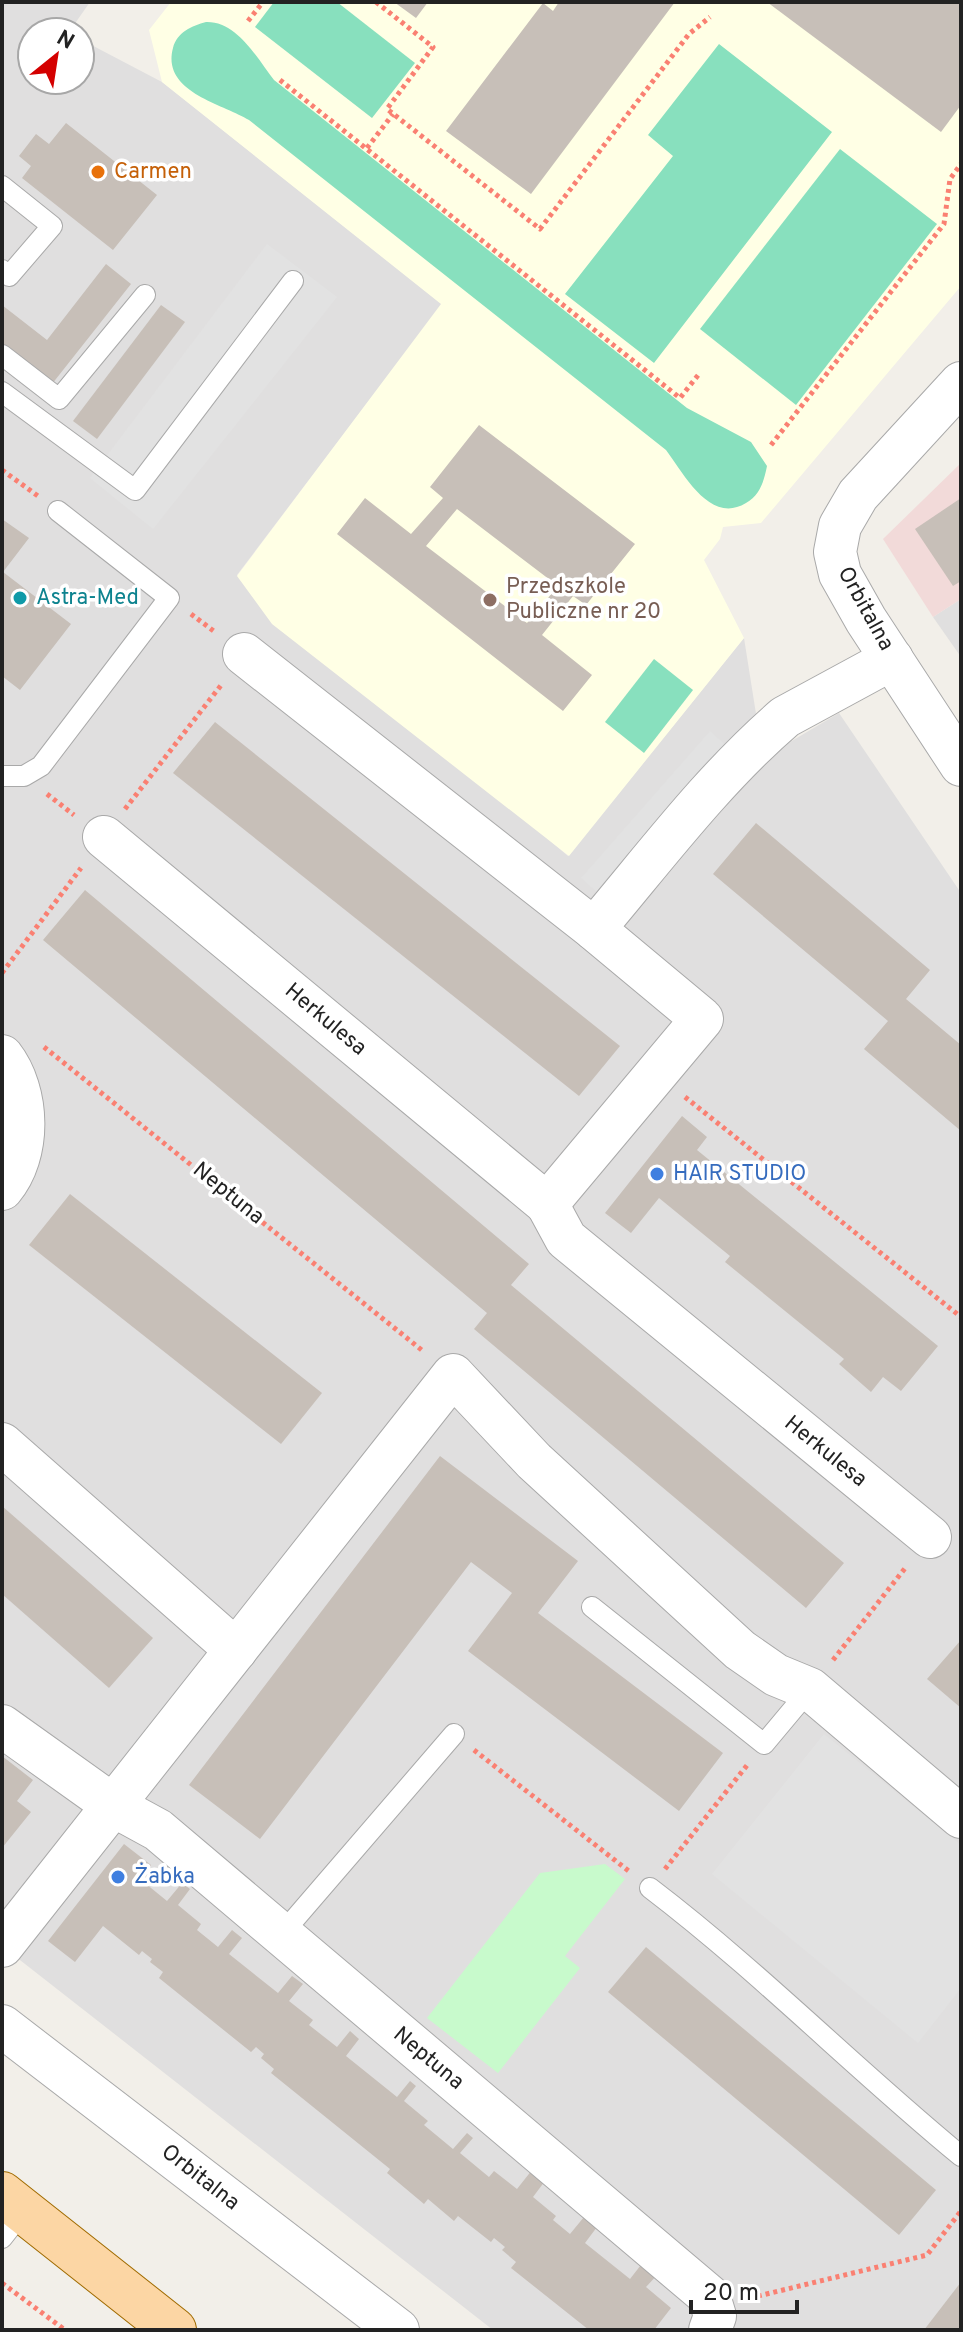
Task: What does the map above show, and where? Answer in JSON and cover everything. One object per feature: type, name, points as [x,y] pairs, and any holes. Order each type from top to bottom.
[{"type":"main road","points":[[9,2214],[174,2330]]},
{"type":"street","name":"Orbitalna","points":[[961,383],[858,495],[840,526],[835,552],[840,574],[961,765]]},
{"type":"street","points":[[244,654],[594,929],[702,1019],[547,1204]]},
{"type":"street","points":[[594,929],[732,767],[785,717],[892,659]]},
{"type":"street","name":"Herkulesa","points":[[104,837],[547,1204],[566,1239],[930,1537]]},
{"type":"street","points":[[2,1189],[21,1158],[23,1130],[18,1047]]},
{"type":"street","points":[[2,1946],[453,1375],[534,1461],[740,1650],[776,1675],[810,1689],[961,1817]]},
{"type":"street","points":[[2,1444],[236,1650]]},
{"type":"street","name":"Neptuna","points":[[2,1726],[114,1806],[158,1830],[709,2296],[712,2318]]},
{"type":"street","name":"Orbitalna","points":[[2,2026],[398,2330]]},
{"type":"lane","points":[[2,186],[52,226],[9,276],[2,270]]},
{"type":"lane","points":[[2,392],[135,490],[293,281]]},
{"type":"lane","points":[[2,355],[59,399],[145,295]]},
{"type":"lane","points":[[2,776],[24,776],[41,766],[169,598],[58,511]]},
{"type":"lane","points":[[592,1607],[764,1744],[810,1689]]},
{"type":"lane","points":[[280,1936],[454,1734]]},
{"type":"lane","points":[[650,1888],[730,1950],[961,2156]]},
{"type":"path","points":[[248,21],[263,2]]},
{"type":"path","points":[[376,2],[433,47],[387,109],[540,229],[689,34],[710,17]]},
{"type":"path","points":[[280,80],[680,398],[699,374]]},
{"type":"path","points":[[367,148],[393,114]]},
{"type":"path","points":[[771,445],[944,224],[950,179],[961,164]]},
{"type":"path","points":[[3,472],[58,511]]},
{"type":"path","points":[[2,973],[244,654],[169,598]]},
{"type":"path","points":[[24,776],[104,837]]},
{"type":"path","name":"Neptuna","points":[[18,1047],[453,1375]]},
{"type":"path","points":[[656,1074],[961,1317]]},
{"type":"path","points":[[810,1689],[930,1537]]},
{"type":"path","points":[[454,1734],[650,1888],[764,1744]]},
{"type":"path","points":[[712,2318],[927,2255],[961,2211]]},
{"type":"path","points":[[2,2283],[65,2330]]},
{"type":"shaded area","points":[[2,2],[90,2],[80,16],[16,16],[16,96],[96,96],[96,47],[162,82],[442,304],[237,575],[568,856],[744,638],[763,758],[839,713],[961,893],[961,2330],[493,2330],[2,1946]]},
{"type":"shaded area","points":[[171,2],[961,2],[961,286],[761,523],[723,527],[720,539],[704,560],[744,638],[569,856],[272,624],[237,576],[441,304],[162,82],[149,30]]},
{"type":"shaded area","points":[[267,244],[337,297],[153,529],[90,478]]},
{"type":"shaded area","points":[[961,463],[961,599],[933,617],[883,539]]},
{"type":"shaded area","points":[[961,599],[961,657],[933,617]]},
{"type":"shaded area","points":[[710,731],[728,747],[600,895],[581,878]]},
{"type":"shaded area","points":[[824,1734],[961,1845],[961,1988],[918,2043],[712,1874]]},
{"type":"green space","points":[[274,2],[337,2],[415,63],[372,118],[255,27]]},
{"type":"green space","points":[[206,22],[217,23],[237,34],[274,80],[687,408],[751,442],[767,466],[755,496],[733,508],[710,502],[699,494],[666,450],[249,120],[210,102],[185,86],[176,76],[172,63],[173,48],[182,34]]},
{"type":"green space","points":[[719,44],[832,132],[654,363],[565,294],[673,156],[648,135]]},
{"type":"green space","points":[[840,149],[937,224],[796,405],[700,329]]},
{"type":"green space","points":[[654,659],[693,690],[644,753],[605,722]]},
{"type":"green space","points":[[605,1864],[625,1879],[565,1956],[580,1968],[498,2073],[427,2018],[540,1873]]},
{"type":"building","points":[[394,2],[428,2],[416,18]]},
{"type":"building","points":[[559,2],[675,2],[531,194],[446,131],[543,3],[553,11]]},
{"type":"building","points":[[767,2],[961,2],[961,105],[941,132]]},
{"type":"building","points":[[66,123],[157,195],[113,250],[22,178],[31,166],[19,156],[36,134],[49,144]]},
{"type":"building","points":[[106,264],[131,284],[52,384],[2,345],[2,305],[47,340]]},
{"type":"building","points":[[161,305],[185,322],[97,439],[73,421]]},
{"type":"building","points":[[479,425],[635,544],[586,605],[573,596],[542,635],[592,675],[563,711],[337,534],[365,498],[411,534],[443,498],[430,487]],"holes":[[[457,509],[558,586],[527,623],[426,546]]]},
{"type":"building","points":[[961,498],[961,581],[953,586],[915,529]]},
{"type":"building","name":"Astra-Med","points":[[2,519],[29,538],[3,572],[71,624],[20,690],[2,676]]},
{"type":"building","points":[[215,722],[620,1046],[579,1096],[173,773]]},
{"type":"building","points":[[756,823],[930,970],[906,999],[961,1045],[961,1131],[864,1049],[888,1021],[713,874]]},
{"type":"building","points":[[85,890],[529,1264],[511,1285],[844,1563],[806,1608],[474,1329],[487,1313],[43,940]]},
{"type":"building","points":[[682,1116],[707,1137],[697,1150],[938,1346],[901,1391],[883,1377],[871,1392],[839,1364],[844,1359],[725,1262],[730,1256],[659,1198],[631,1233],[605,1213]]},
{"type":"building","points":[[70,1194],[322,1393],[281,1444],[29,1245]]},
{"type":"building","points":[[440,1456],[578,1561],[538,1613],[723,1753],[679,1811],[468,1651],[512,1593],[471,1562],[260,1839],[189,1785]]},
{"type":"building","points":[[2,1506],[153,1638],[109,1688],[2,1594]]},
{"type":"building","points":[[961,1640],[961,1708],[927,1679]]},
{"type":"building","points":[[2,1756],[33,1780],[17,1801],[31,1812],[2,1848]]},
{"type":"building","points":[[124,1844],[151,1865],[140,1879],[167,1901],[182,1883],[190,1889],[178,1905],[201,1924],[197,1930],[218,1947],[232,1930],[242,1938],[229,1954],[278,1993],[292,1976],[303,1984],[289,2001],[313,2020],[309,2025],[337,2047],[350,2031],[359,2039],[346,2056],[397,2097],[410,2081],[416,2086],[404,2101],[428,2121],[424,2125],[453,2149],[467,2133],[473,2138],[460,2153],[489,2177],[494,2171],[517,2189],[532,2170],[545,2181],[533,2197],[556,2216],[553,2220],[570,2234],[584,2217],[597,2227],[585,2243],[630,2279],[644,2261],[659,2273],[646,2287],[671,2308],[654,2330],[589,2330],[511,2268],[516,2262],[494,2238],[491,2242],[458,2216],[454,2221],[428,2199],[424,2204],[387,2173],[390,2169],[271,2073],[274,2069],[261,2058],[264,2054],[256,2047],[251,2052],[159,1978],[163,1972],[142,1951],[139,1955],[103,1926],[75,1962],[48,1941]]},
{"type":"building","points":[[646,1947],[936,2190],[899,2235],[608,1992]]},
{"type":"building","points":[[961,2282],[961,2330],[924,2330]]},
{"type":"place","name":"Carmen","points":[[98,172]]},
{"type":"place","name":"Astra-Med","points":[[20,598]]},
{"type":"place","name":"Przedszkole Publiczne nr 20","points":[[490,600]]},
{"type":"place","name":"HAIR STUDIO","points":[[657,1174]]},
{"type":"place","name":"Żabka","points":[[118,1877]]}]
